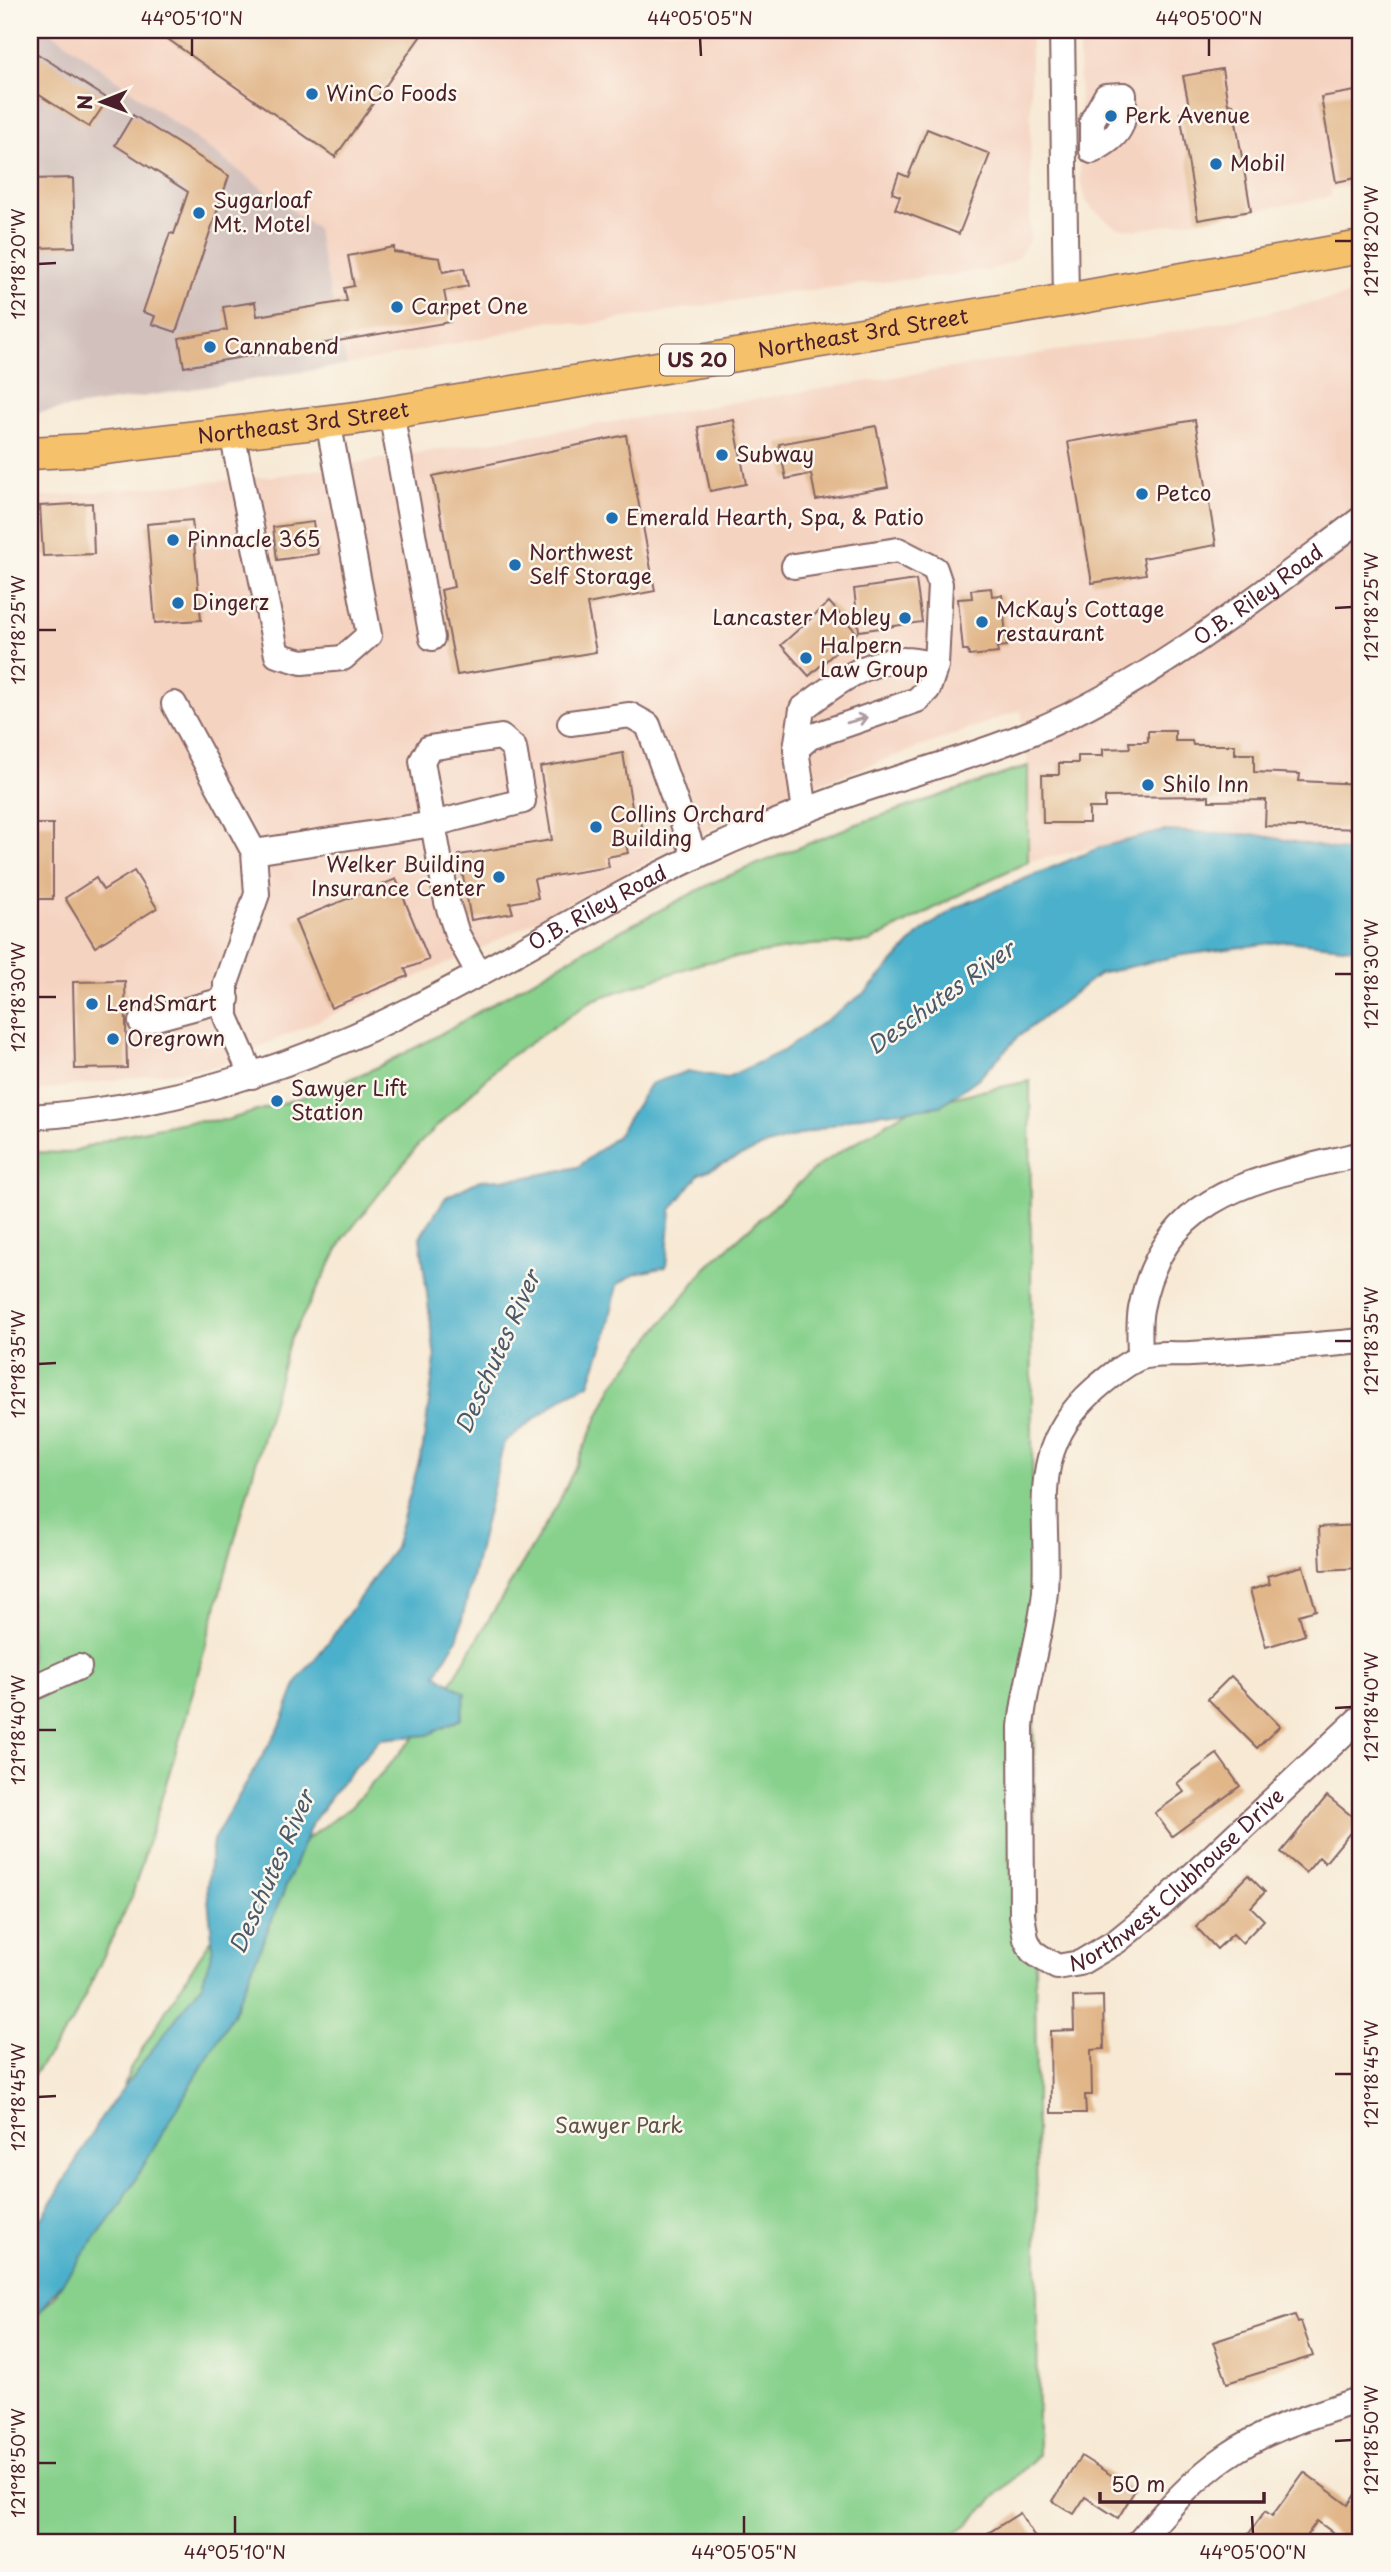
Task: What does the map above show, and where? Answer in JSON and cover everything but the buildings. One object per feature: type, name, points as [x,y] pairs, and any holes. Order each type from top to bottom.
[{"type":"main road","name":"Northeast 3rd Street","points":[[30,453],[87,450],[391,412],[1066,300],[1361,247]]},
{"type":"street","points":[[1062,30],[1066,300]]},
{"type":"street","points":[[391,412],[432,638]]},
{"type":"street","points":[[232,433],[277,655],[302,662],[343,658],[369,635],[328,421]]},
{"type":"street","name":"O.B. Riley Road","points":[[30,1117],[136,1104],[188,1094],[252,1076],[346,1040],[480,974],[695,858],[758,829],[1033,732],[1127,684],[1208,632],[1361,519]]},
{"type":"street","points":[[794,566],[898,550],[926,562],[935,569],[940,584],[936,665],[928,689],[917,701],[810,737],[796,749]]},
{"type":"street","points":[[806,811],[796,749],[802,709],[831,687],[868,667],[902,660],[936,665]]},
{"type":"street","points":[[174,704],[254,852],[257,894],[226,983],[226,1017],[252,1076]]},
{"type":"street","points":[[570,723],[630,716],[648,725],[695,858]]},
{"type":"street","points":[[254,852],[433,824],[523,801],[514,748],[501,737],[429,748],[422,761],[433,824],[447,902],[457,934],[480,974]]},
{"type":"street","points":[[141,1022],[226,999]]},
{"type":"street","points":[[1361,1154],[1237,1187],[1203,1206],[1173,1234],[1152,1272],[1141,1311],[1140,1357],[1361,1341]]},
{"type":"street","name":"Northwest Clubhouse Drive","points":[[1140,1357],[1107,1379],[1079,1403],[1059,1433],[1048,1459],[1043,1493],[1045,1590],[1040,1633],[1021,1727],[1022,1915],[1026,1939],[1032,1951],[1058,1967],[1080,1963],[1117,1941],[1160,1906],[1361,1717]]},
{"type":"street","points":[[30,1689],[79,1667]]},
{"type":"street","points":[[1139,2542],[1175,2500],[1228,2455],[1278,2429],[1361,2399]]},
{"type":"shaded area","points":[[30,30],[49,30],[316,228],[347,365],[30,414]]},
{"type":"shaded area","points":[[49,30],[1031,30],[1030,239],[1018,258],[994,270],[781,293],[584,325],[554,320],[483,338],[347,365],[316,228]]},
{"type":"shaded area","points":[[1079,30],[1361,30],[1361,184],[1330,189],[1331,197],[1137,230],[1116,227],[1093,210],[1086,201],[1080,179]]},
{"type":"shaded area","points":[[1361,293],[1361,854],[1258,835],[1164,831],[1028,862],[1028,766],[1021,710],[745,811],[486,946],[217,1066],[30,1092],[30,498],[275,476],[1163,334]]},
{"type":"green space","points":[[1028,766],[1028,862],[870,942],[811,945],[702,963],[593,1000],[505,1060],[419,1144],[344,1238],[289,1342],[184,1724],[132,1896],[73,2021],[30,2080],[30,1152],[68,1153],[122,1135],[185,1122],[227,1120],[323,1091],[428,1041],[599,942],[716,881],[854,825]]},
{"type":"green space","name":"Sawyer Park","points":[[1030,1081],[1038,2455],[968,2524],[940,2542],[30,2542],[30,2319],[54,2298],[83,2242],[96,2162],[131,2067],[198,1959],[258,1874],[351,1807],[427,1723],[559,1502],[613,1385],[706,1268],[819,1165],[910,1109]]},
{"type":"water","name":"Deschutes River","points":[[1164,831],[1258,835],[1361,854],[1361,949],[1286,941],[1176,956],[1099,974],[1018,1037],[980,1077],[940,1106],[861,1116],[764,1146],[699,1174],[671,1210],[666,1267],[635,1274],[617,1285],[606,1336],[589,1384],[568,1394],[504,1442],[458,1637],[436,1674],[465,1693],[461,1719],[428,1735],[380,1739],[342,1782],[312,1823],[233,2014],[119,2207],[30,2325],[30,2228],[45,2214],[102,2116],[202,1984],[213,1948],[207,1888],[213,1840],[280,1726],[298,1680],[330,1640],[395,1547],[423,1447],[435,1359],[420,1237],[446,1197],[480,1180],[523,1178],[578,1167],[617,1136],[650,1084],[688,1071],[726,1078],[783,1051],[867,991],[920,933],[955,908],[1101,847]]},
{"type":"place","name":"WinCo Foods","points":[[312,94]]},
{"type":"place","name":"Perk Avenue","points":[[1111,116]]},
{"type":"place","name":"Mobil","points":[[1216,164]]},
{"type":"place","name":"Sugarloaf Mt. Motel","points":[[199,213]]},
{"type":"place","name":"Carpet One","points":[[397,307]]},
{"type":"place","name":"Cannabend","points":[[210,347]]},
{"type":"place","name":"Subway","points":[[722,455]]},
{"type":"place","name":"Petco","points":[[1142,494]]},
{"type":"place","name":"Emerald Hearth, Spa, & Patio","points":[[612,518]]},
{"type":"place","name":"Pinnacle 365","points":[[173,540]]},
{"type":"place","name":"Northwest Self Storage","points":[[515,565]]},
{"type":"place","name":"Dingerz","points":[[178,603]]},
{"type":"place","name":"Lancaster Mobley","points":[[905,618]]},
{"type":"place","name":"McKay’s Cottage restaurant","points":[[982,622]]},
{"type":"place","name":"Halpern Law Group","points":[[806,658]]},
{"type":"place","name":"Shilo Inn","points":[[1148,785]]},
{"type":"place","name":"Collins Orchard Building","points":[[596,827]]},
{"type":"place","name":"Welker Building Insurance Center","points":[[499,877]]},
{"type":"place","name":"LendSmart","points":[[92,1004]]},
{"type":"place","name":"Oregrown","points":[[113,1039]]},
{"type":"place","name":"Sawyer Lift Station","points":[[277,1101]]}]
